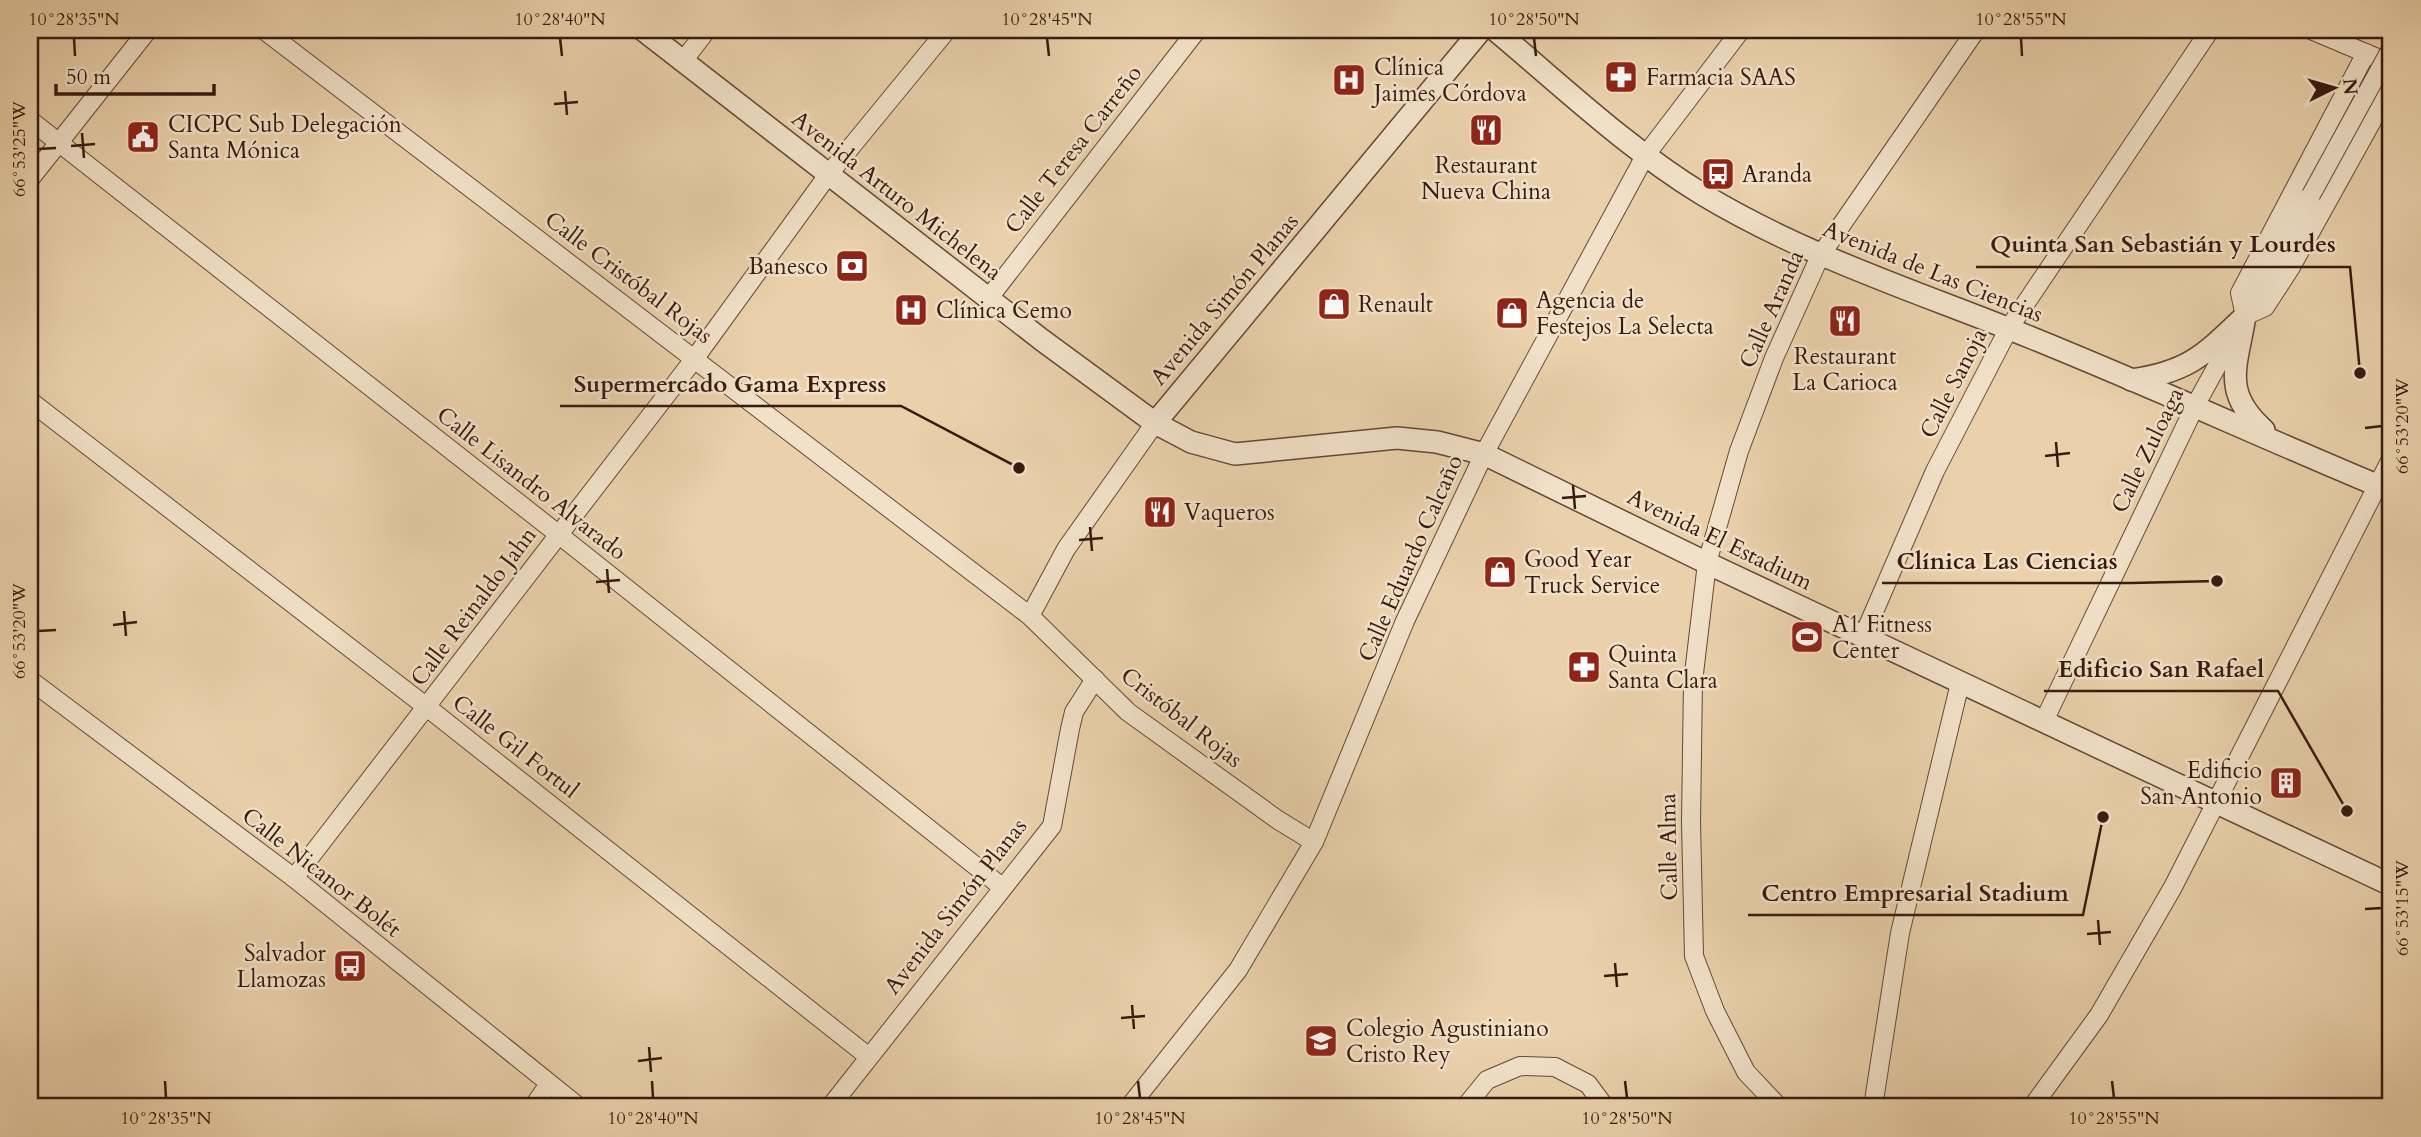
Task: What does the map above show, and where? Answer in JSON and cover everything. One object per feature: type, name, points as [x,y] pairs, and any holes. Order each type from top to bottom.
[{"type":"street","points":[[30,179],[148,30]]},
{"type":"street","name":"Calle Cristóbal Rojas","points":[[264,30],[1030,616]]},
{"type":"street","name":"Avenida Arturo Michelena","points":[[643,30],[988,299],[1155,423]]},
{"type":"street","points":[[683,61],[707,30]]},
{"type":"street","name":"Calle Reinaldo Jahn","points":[[294,878],[428,708],[558,534],[695,358],[828,175],[947,30]]},
{"type":"street","name":"Calle Teresa Carreño","points":[[988,299],[1197,30]]},
{"type":"street","name":"Avenida Simón Planas","points":[[1030,616],[1066,549],[1155,423],[1480,30]]},
{"type":"street","name":"Avenida de Las Ciencias","points":[[1495,30],[1646,156],[1702,194],[1820,256],[2009,328],[2385,488]]},
{"type":"street","name":"Calle Eduardo Calcaño","points":[[1129,1107],[1238,970],[1314,842],[1405,621],[1484,454],[1646,156],[1741,30]]},
{"type":"street","name":"Calle Aranda","points":[[1707,563],[1739,451],[1774,358],[1820,256],[1976,30]]},
{"type":"street","name":"Calle Sanoja","points":[[1863,637],[1935,471],[2009,328],[2210,30]]},
{"type":"street","points":[[2311,30],[2391,64]]},
{"type":"street","points":[[2130,380],[2182,369],[2198,359],[2245,316],[2391,49]]},
{"type":"street","name":"Calle Zuloaga","points":[[2245,316],[2240,293],[2366,53]]},
{"type":"street","name":"Calle Zuloaga","points":[[2044,721],[2195,406],[2245,316],[2265,307],[2272,297],[2391,87]]},
{"type":"street","name":"Calle Lisandro Alvarado","points":[[30,120],[1002,887]]},
{"type":"street","points":[[2245,316],[2235,378],[2237,400],[2248,416],[2273,439]]},
{"type":"street","name":"Calle Gil Fortul","points":[[30,401],[428,708],[869,1057]]},
{"type":"street","name":"Avenida El Estadium","points":[[1155,423],[1191,442],[1235,454],[1397,438],[1437,442],[1484,454],[1707,563],[2391,885]]},
{"type":"street","points":[[2032,1107],[2099,1015],[2218,802],[2385,488],[2391,459]]},
{"type":"street","name":"Calle Alma","points":[[1707,563],[1693,682],[1691,822],[1694,956],[1715,1011],[1746,1072],[1779,1107]]},
{"type":"street","name":"Cristóbal Rojas","points":[[1030,616],[1128,712],[1278,820],[1314,842]]},
{"type":"street","name":"Calle Nicanor Bolét","points":[[30,680],[294,878],[579,1107]]},
{"type":"street","name":"Avenida Simón Planas","points":[[830,1107],[1052,826],[1074,712],[1095,680]]},
{"type":"street","points":[[1873,1107],[1900,933],[1960,682]]},
{"type":"street","points":[[1465,1107],[1487,1080],[1520,1066],[1555,1067],[1587,1084],[1605,1107]]},
{"type":"street","points":[[533,1107],[549,1084]]},
{"type":"place","name":"Farmacia SAAS","points":[[1621,77]]},
{"type":"place","name":"Clínica Jaimes Córdova","points":[[1349,80]]},
{"type":"place","name":"Restaurant Nueva China","points":[[1486,130]]},
{"type":"place","name":"CICPC Sub Delegación Santa Mónica","points":[[143,137]]},
{"type":"place","name":"Aranda","points":[[1718,174]]},
{"type":"place","name":"Banesco","points":[[852,266]]},
{"type":"place","name":"Renault","points":[[1334,304]]},
{"type":"place","name":"Clínica Cemo","points":[[911,310]]},
{"type":"place","name":"Agencia de Festejos La Selecta","points":[[1512,313]]},
{"type":"place","name":"Restaurant La Carioca","points":[[1845,321]]},
{"type":"place","name":"Quinta San Sebastián y Lourdes","points":[[2360,373]]},
{"type":"place","name":"Supermercado Gama Express","points":[[1019,468]]},
{"type":"place","name":"Vaqueros","points":[[1160,512]]},
{"type":"place","name":"Good Year Truck Service","points":[[1500,572]]},
{"type":"place","name":"Clínica Las Ciencias","points":[[2217,581]]},
{"type":"place","name":"A1 Fitness Center","points":[[1807,637]]},
{"type":"place","name":"Quinta Santa Clara","points":[[1584,667]]},
{"type":"place","name":"Edificio San Antonio","points":[[2286,783]]},
{"type":"place","name":"Edificio San Rafael","points":[[2347,811]]},
{"type":"place","name":"Centro Empresarial Stadium","points":[[2103,817]]},
{"type":"place","name":"Salvador Llamozas","points":[[350,966]]},
{"type":"place","name":"Colegio Agustiniano Cristo Rey","points":[[1321,1041]]}]
